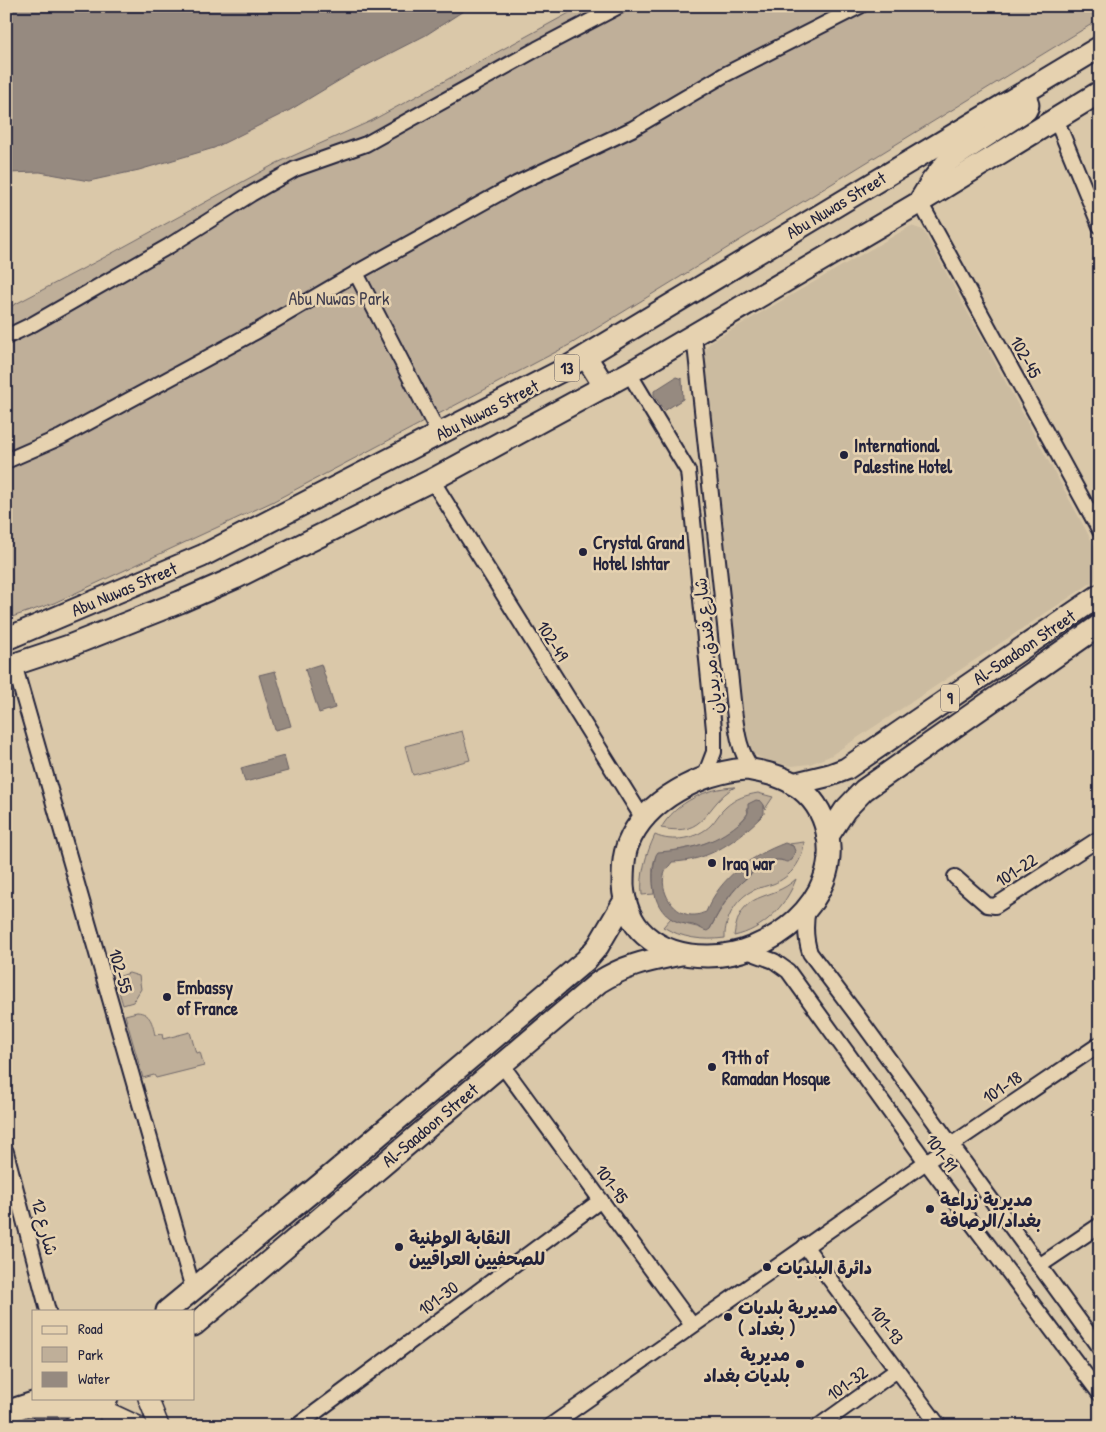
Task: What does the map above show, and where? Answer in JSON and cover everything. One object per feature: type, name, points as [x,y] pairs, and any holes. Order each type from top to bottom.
[{"type":"main road","name":"Abu Nuwas Street","points":[[6,639],[209,553],[586,357],[1100,47]]},
{"type":"main road","name":"Abu Nuwas Street","points":[[10,666],[69,646],[180,602],[253,569],[432,480],[606,387],[920,202],[1100,92]]},
{"type":"main road","points":[[920,202],[932,181],[948,160],[1028,108],[1028,101],[1025,98],[1019,97]]},
{"type":"main road","points":[[586,357],[606,387]]},
{"type":"main road","name":"Al-Saadoon Street","points":[[793,784],[846,769],[1100,596]]},
{"type":"main road","name":"Al-Saadoon Street","points":[[828,836],[845,810],[864,790],[1100,625]]},
{"type":"main road","points":[[734,770],[753,770],[773,775],[793,784],[808,796],[820,811],[828,836],[829,849],[826,873],[816,895],[808,908],[791,926],[756,947],[719,956],[693,957],[658,945],[637,928],[630,915],[626,900],[623,868],[628,844],[644,820],[656,807],[672,795],[704,778],[734,770]]},
{"type":"main road","name":"Al-Saadoon Street","points":[[169,1310],[586,960],[598,946],[626,900]]},
{"type":"main road","name":"Al-Saadoon Street","points":[[195,1324],[598,982],[630,965],[681,954]]},
{"type":"main road","points":[[11,1408],[41,1400]]},
{"type":"main road","points":[[149,1400],[159,1426]]},
{"type":"main road","points":[[11,1408],[102,1403],[138,1426]]},
{"type":"main road","points":[[75,1426],[102,1403]]},
{"type":"street","points":[[6,337],[33,324],[169,246],[251,194],[295,169],[366,144],[537,49],[619,6]]},
{"type":"street","points":[[6,461],[61,437],[257,331],[356,273],[516,184],[632,129],[724,75],[860,6]]},
{"type":"street","points":[[1056,119],[1100,226]]},
{"type":"street","name":"102-45","points":[[920,202],[1100,531]]},
{"type":"street","points":[[356,273],[439,434]]},
{"type":"street","name":"شارع فندق مريديان","points":[[694,335],[728,659],[739,742],[744,757],[753,770]]},
{"type":"street","points":[[629,373],[688,471],[714,729],[714,752],[704,778]]},
{"type":"street","points":[[688,471],[707,468]]},
{"type":"street","name":"102-49","points":[[432,480],[644,820]]},
{"type":"street","points":[[707,662],[728,659]]},
{"type":"street","name":"102-55","points":[[10,666],[193,1289]]},
{"type":"street","name":"101-22","points":[[955,878],[987,905],[995,906],[1100,838]]},
{"type":"street","name":"101-91","points":[[808,908],[806,932],[810,953],[1100,1349]]},
{"type":"street","name":"101-91","points":[[743,950],[769,958],[788,971],[926,1162],[1100,1394]]},
{"type":"street","name":"101-18","points":[[550,1426],[950,1145],[1100,1044]]},
{"type":"street","name":"101-95","points":[[502,1065],[692,1325]]},
{"type":"street","name":"شارع 12","points":[[6,1152],[48,1310]]},
{"type":"street","name":"101-30","points":[[297,1426],[601,1200]]},
{"type":"street","points":[[1039,1266],[1100,1225]]},
{"type":"street","name":"101-93","points":[[805,1246],[939,1426]]},
{"type":"street","name":"101-32","points":[[819,1426],[897,1370]]},
{"type":"shaded area","points":[[911,226],[923,230],[1100,556],[1100,577],[830,756],[810,764],[792,766],[768,761],[753,754],[742,738],[705,352],[707,346],[712,341]]},
{"type":"green space","name":"Abu Nuwas Park","points":[[582,6],[1100,6],[1100,19],[571,344],[272,502],[54,603],[6,619],[6,309],[277,163],[371,121]]},
{"type":"green space","points":[[462,731],[470,760],[413,775],[405,746]]},
{"type":"green space","points":[[735,787],[725,794],[697,824],[676,830],[661,828],[675,811],[693,798],[714,790]]},
{"type":"green space","points":[[758,793],[773,797],[765,809],[764,805],[747,809],[748,813],[730,831],[695,846],[658,853],[653,867],[654,894],[642,895],[644,864],[655,835],[676,839],[699,834],[711,825],[724,809],[734,801]]},
{"type":"green space","points":[[804,842],[801,856],[790,873],[773,884],[748,893],[737,903],[729,916],[725,938],[693,938],[663,927],[671,918],[685,924],[710,929],[726,901],[739,885],[755,871],[771,861],[783,861],[793,846],[789,844]]},
{"type":"green space","points":[[796,879],[780,907],[772,915],[755,928],[734,936],[737,921],[749,903],[786,886]]},
{"type":"green space","points":[[129,973],[139,976],[141,989],[133,1002],[123,1005],[115,978]]},
{"type":"green space","points":[[137,1012],[148,1017],[152,1023],[155,1035],[162,1034],[163,1039],[190,1032],[196,1053],[200,1052],[204,1066],[156,1078],[154,1075],[143,1078],[125,1015]]},
{"type":"water","points":[[6,6],[471,6],[426,35],[350,74],[290,110],[214,148],[139,170],[89,181],[40,172],[6,173]]},
{"type":"water","points":[[676,377],[682,379],[683,399],[664,411],[654,395],[654,391]]},
{"type":"water","points":[[321,664],[335,708],[319,713],[305,669]]},
{"type":"water","points":[[275,671],[291,726],[275,730],[259,675]]},
{"type":"water","points":[[284,756],[288,771],[245,782],[241,768]]},
{"type":"water","points":[[756,800],[761,801],[764,805],[764,814],[744,832],[722,847],[699,858],[672,862],[663,879],[666,894],[670,901],[680,912],[695,915],[701,914],[706,912],[719,888],[728,878],[760,854],[785,843],[793,846],[795,851],[792,860],[787,862],[782,860],[772,861],[755,871],[732,892],[707,931],[678,922],[669,917],[662,911],[653,884],[654,864],[658,852],[690,848],[720,837],[747,816],[748,804]]},
{"type":"place","name":"International Palestine Hotel","points":[[844,455]]},
{"type":"place","name":"Crystal Grand Hotel Ishtar","points":[[583,552]]},
{"type":"place","name":"Iraq war","points":[[712,863]]},
{"type":"place","name":"Embassy of France","points":[[167,997]]},
{"type":"place","name":"17th of Ramadan Mosque","points":[[712,1067]]},
{"type":"place","name":"مديرية زراعة بغداد/الرصافة","points":[[930,1209]]},
{"type":"place","name":"النقابة الوطنية للصحفيين العراقيين","points":[[399,1247]]},
{"type":"place","name":"دائرة البلديات","points":[[767,1267]]},
{"type":"place","name":"مديرية بلديات ( بغداد )","points":[[728,1317]]},
{"type":"place","name":"مديرية بلديات بغداد","points":[[800,1364]]}]
